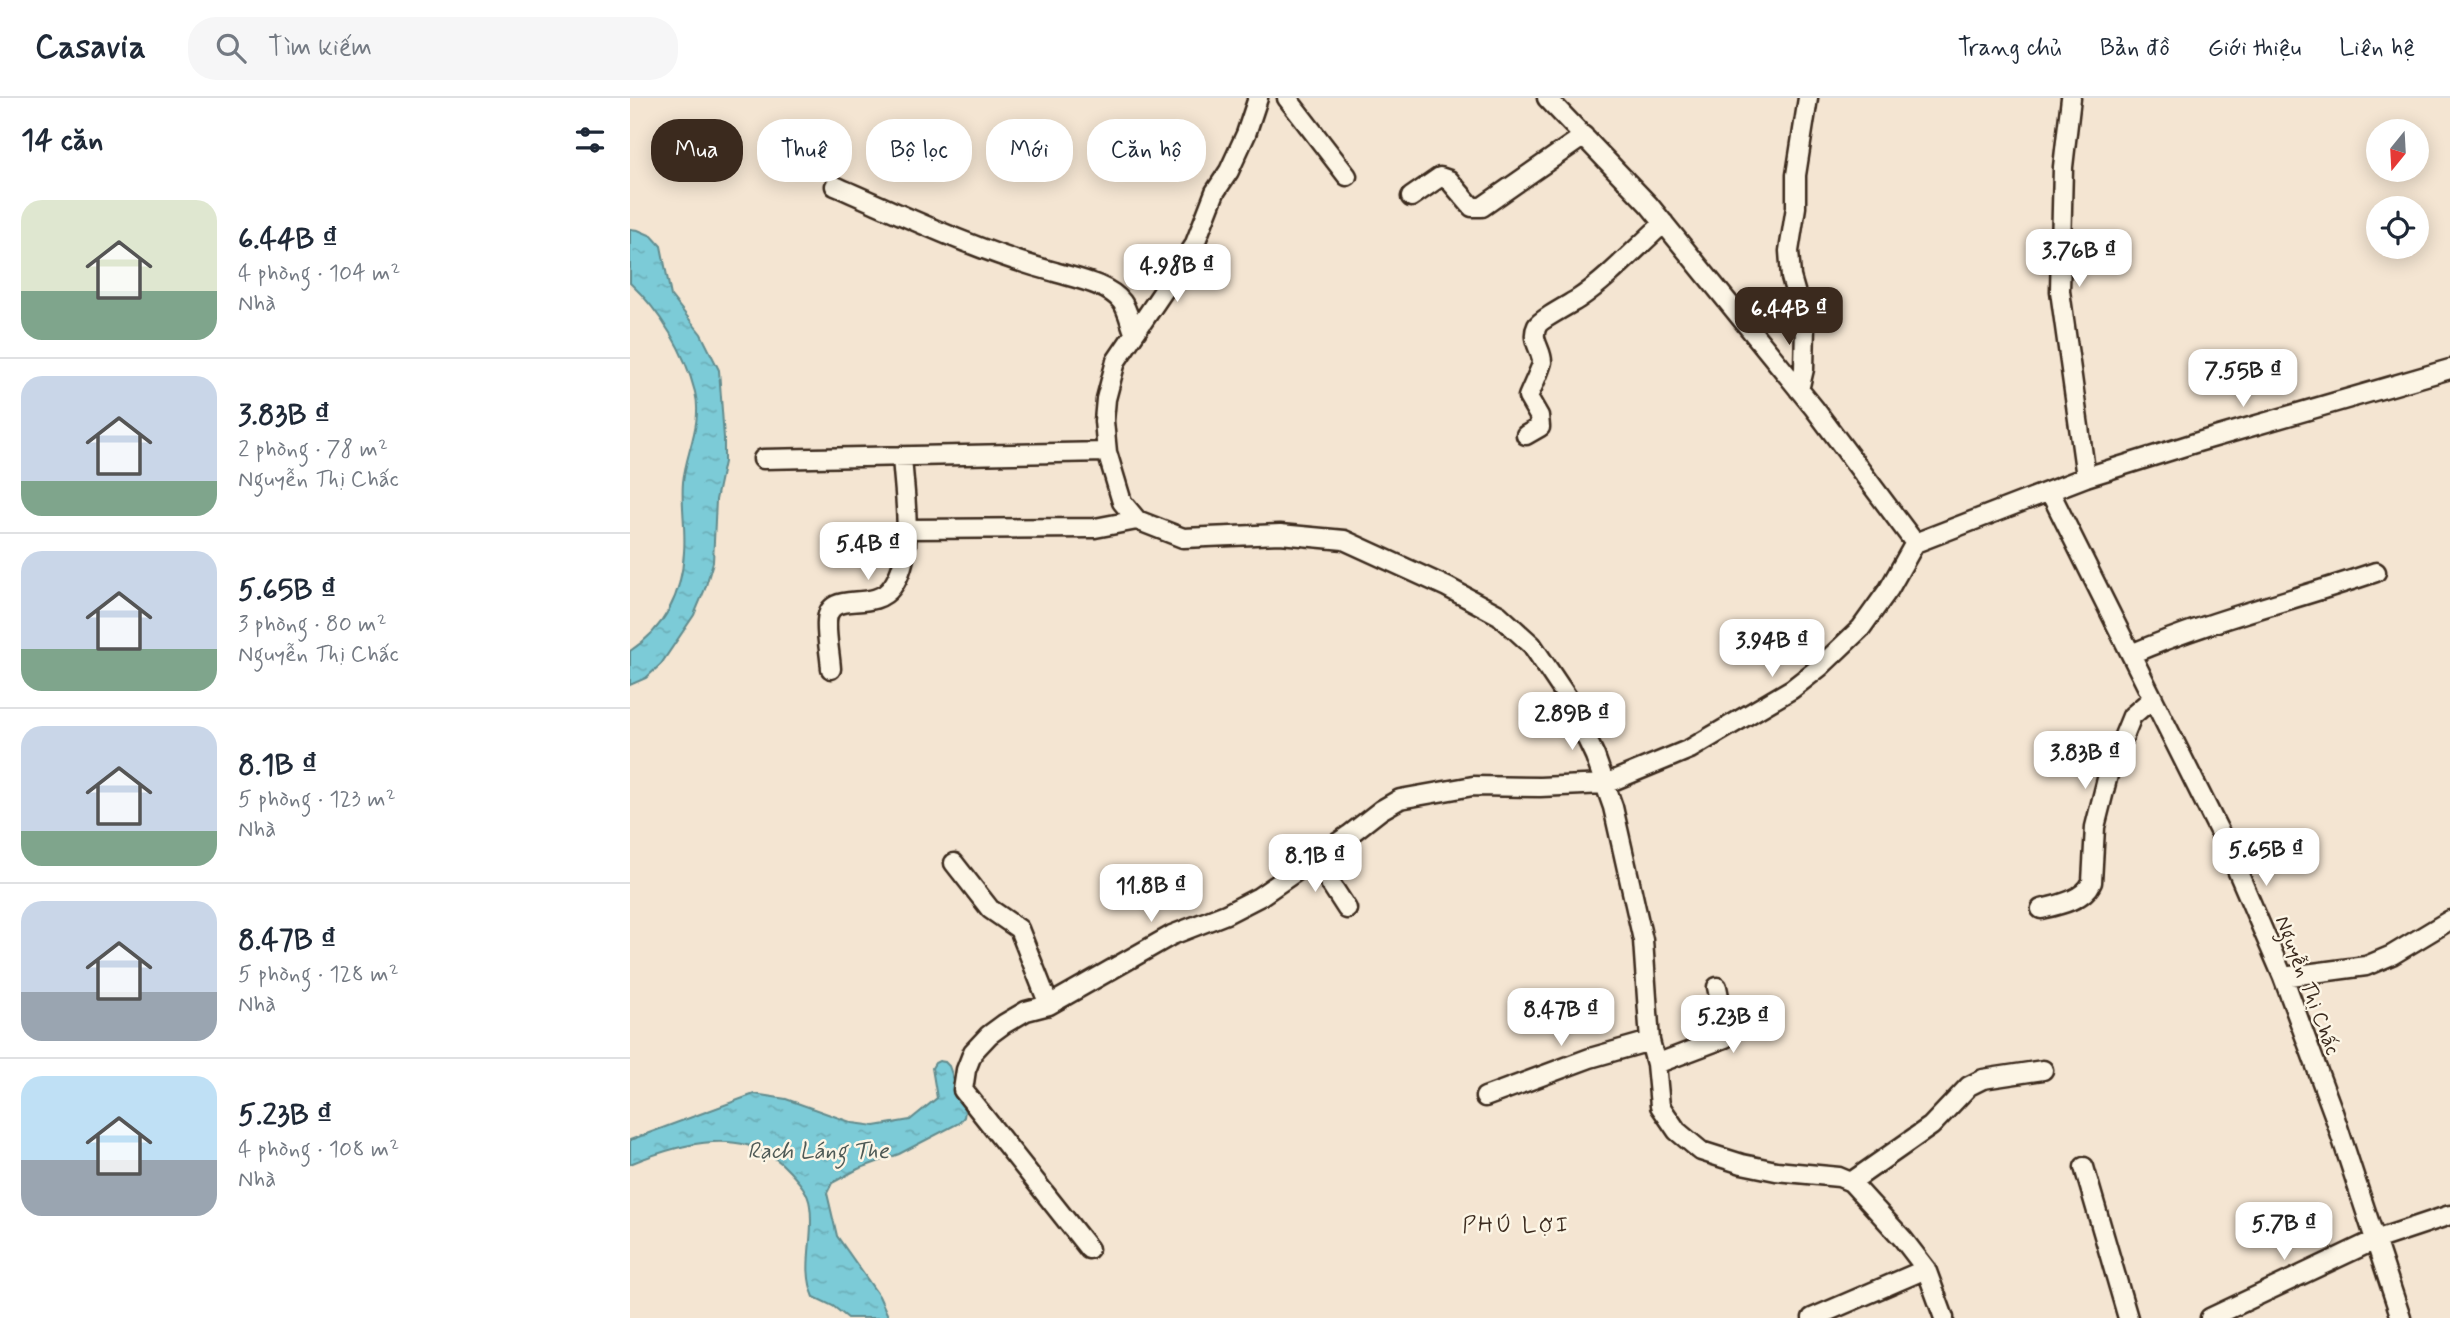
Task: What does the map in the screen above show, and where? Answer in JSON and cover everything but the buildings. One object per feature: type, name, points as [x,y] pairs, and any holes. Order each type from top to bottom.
[{"type":"street","points":[[1258,98],[1245,134],[1229,171],[1215,192],[1194,246],[1116,361],[1106,399],[1104,421],[1113,481],[1122,502],[1137,520],[1183,538],[1279,534],[1344,540],[1447,587],[1499,615],[1532,645],[1567,697],[1595,756],[1613,807],[1643,940],[1650,1041],[1656,1064],[1660,1106],[1677,1131],[1701,1151],[1742,1164],[1776,1171],[1839,1177],[1851,1182],[1903,1239],[1926,1269],[1944,1318]]},
{"type":"street","points":[[1287,98],[1347,176]]},
{"type":"street","points":[[1547,98],[1664,223],[1800,390],[1914,543]]},
{"type":"street","points":[[1800,390],[1804,369],[1805,326],[1791,277],[1789,251],[1797,207],[1796,175],[1808,98]]},
{"type":"street","points":[[2071,98],[2063,167],[2060,291],[2086,477]]},
{"type":"street","points":[[1411,197],[1440,177],[1449,180],[1472,206],[1482,207],[1584,136]]},
{"type":"street","points":[[835,186],[980,249],[1081,278],[1105,289],[1122,301],[1134,332]]},
{"type":"street","points":[[1526,435],[1540,427],[1539,416],[1528,397],[1531,384],[1542,366],[1542,359],[1534,343],[1537,326],[1542,319],[1558,313],[1593,289],[1664,223]]},
{"type":"street","points":[[1089,1248],[963,1090],[966,1070],[973,1052],[989,1035],[1026,1011],[1049,1005],[1172,935],[1226,914],[1259,897],[1400,799],[1473,786],[1605,784],[1690,749],[1792,689],[1820,667],[1861,628],[1889,589],[1914,543],[2086,477],[2450,369]]},
{"type":"street","points":[[763,459],[1107,452]]},
{"type":"street","points":[[831,669],[827,619],[833,606],[850,600],[864,602],[880,599],[891,589],[898,577],[905,555],[906,529],[902,456]]},
{"type":"street","name":"Nguyễn Thị Chấc","points":[[2050,492],[2228,849],[2283,977],[2333,1112],[2402,1318]]},
{"type":"street","points":[[906,529],[1095,528],[1137,520]]},
{"type":"street","points":[[2131,654],[2183,632],[2376,572]]},
{"type":"street","points":[[2041,909],[2076,898],[2089,889],[2092,881],[2095,827],[2108,775],[2132,716],[2153,698]]},
{"type":"street","points":[[1314,858],[1348,909]]},
{"type":"street","points":[[954,863],[990,909],[1019,929],[1049,1005]]},
{"type":"street","points":[[2283,977],[2366,966],[2392,955],[2450,920]]},
{"type":"street","points":[[1656,1064],[1725,1038],[1726,1030],[1717,988]]},
{"type":"street","points":[[1485,1097],[1590,1058],[1650,1041]]},
{"type":"street","points":[[1851,1182],[1931,1126],[1969,1086],[1983,1079],[2043,1070]]},
{"type":"street","points":[[2084,1167],[2128,1318]]},
{"type":"street","points":[[2210,1318],[2375,1240],[2450,1215]]},
{"type":"street","points":[[1812,1318],[1926,1269]]},
{"type":"water","points":[[630,229],[652,236],[661,246],[671,296],[701,334],[719,370],[724,462],[716,500],[713,562],[705,589],[694,615],[661,664],[646,678],[630,685],[630,651],[653,632],[662,620],[680,582],[684,543],[683,482],[696,426],[697,404],[691,377],[678,347],[661,319],[630,283]]},
{"type":"water","name":"Rạch Láng The","points":[[939,1061],[949,1066],[965,1111],[959,1123],[899,1154],[858,1169],[832,1183],[827,1193],[837,1236],[879,1296],[889,1318],[848,1318],[833,1306],[814,1297],[808,1263],[811,1217],[809,1201],[800,1183],[772,1156],[754,1147],[713,1142],[670,1150],[630,1164],[630,1140],[754,1094],[786,1099],[853,1123],[875,1126],[910,1120],[937,1098],[932,1068]]},
{"type":"district","name":"PHÚ LỢI","points":[[1516,1224]]}]
